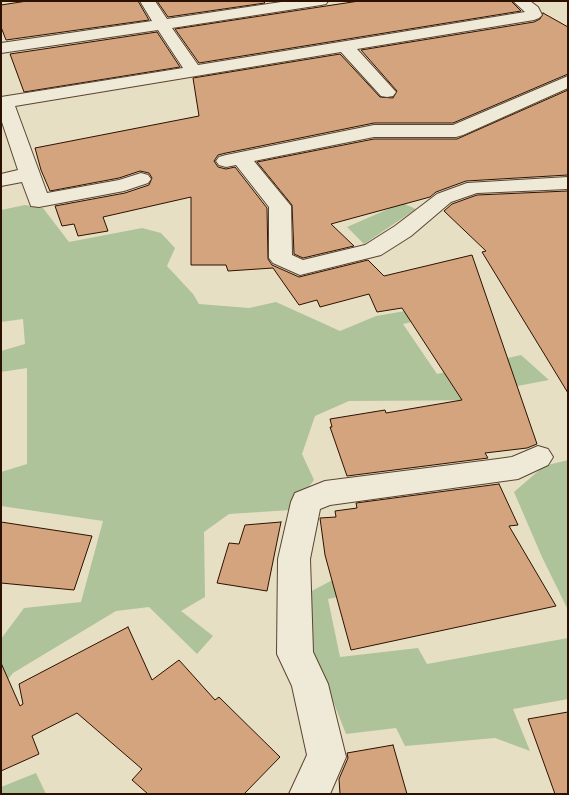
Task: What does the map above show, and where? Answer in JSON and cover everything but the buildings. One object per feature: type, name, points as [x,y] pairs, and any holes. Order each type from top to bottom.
[{"type":"street","points":[[147,1],[194,72]]},
{"type":"street","points":[[2,47],[321,1]]},
{"type":"street","points":[[133,182],[39,201],[3,103],[534,14],[533,10],[520,1]]},
{"type":"street","points":[[346,47],[387,92]]},
{"type":"street","points":[[568,81],[460,136],[374,131],[234,160],[280,206],[281,258],[300,268],[373,250],[403,230],[444,198],[474,187],[524,182],[568,183]]},
{"type":"street","points":[[1,180],[30,174]]},
{"type":"street","points":[[309,794],[327,757],[310,684],[294,654],[294,559],[306,502],[325,493],[498,471],[518,467],[538,457]]},
{"type":"green space","points":[[402,203],[416,209],[364,244],[347,227]]},
{"type":"green space","points":[[25,205],[43,208],[69,242],[142,228],[161,233],[175,248],[167,266],[193,294],[199,304],[249,308],[276,302],[340,331],[376,316],[423,308],[429,318],[403,324],[437,374],[521,355],[549,380],[507,388],[510,400],[349,401],[315,416],[302,454],[314,480],[291,510],[229,514],[204,532],[205,597],[181,611],[213,636],[197,654],[149,607],[116,611],[13,673],[1,688],[1,639],[24,608],[81,602],[103,521],[1,506],[1,472],[27,464],[27,368],[1,372],[1,351],[25,344],[23,319],[1,322],[1,210]]},
{"type":"green space","points":[[568,460],[568,610],[542,557],[514,492],[544,466]]},
{"type":"green space","points":[[342,575],[369,591],[328,599],[340,657],[418,648],[427,664],[568,638],[568,699],[513,709],[530,751],[495,738],[405,746],[396,728],[346,734],[309,640],[306,594]]},
{"type":"green space","points":[[36,773],[46,794],[1,794],[1,787]]}]
